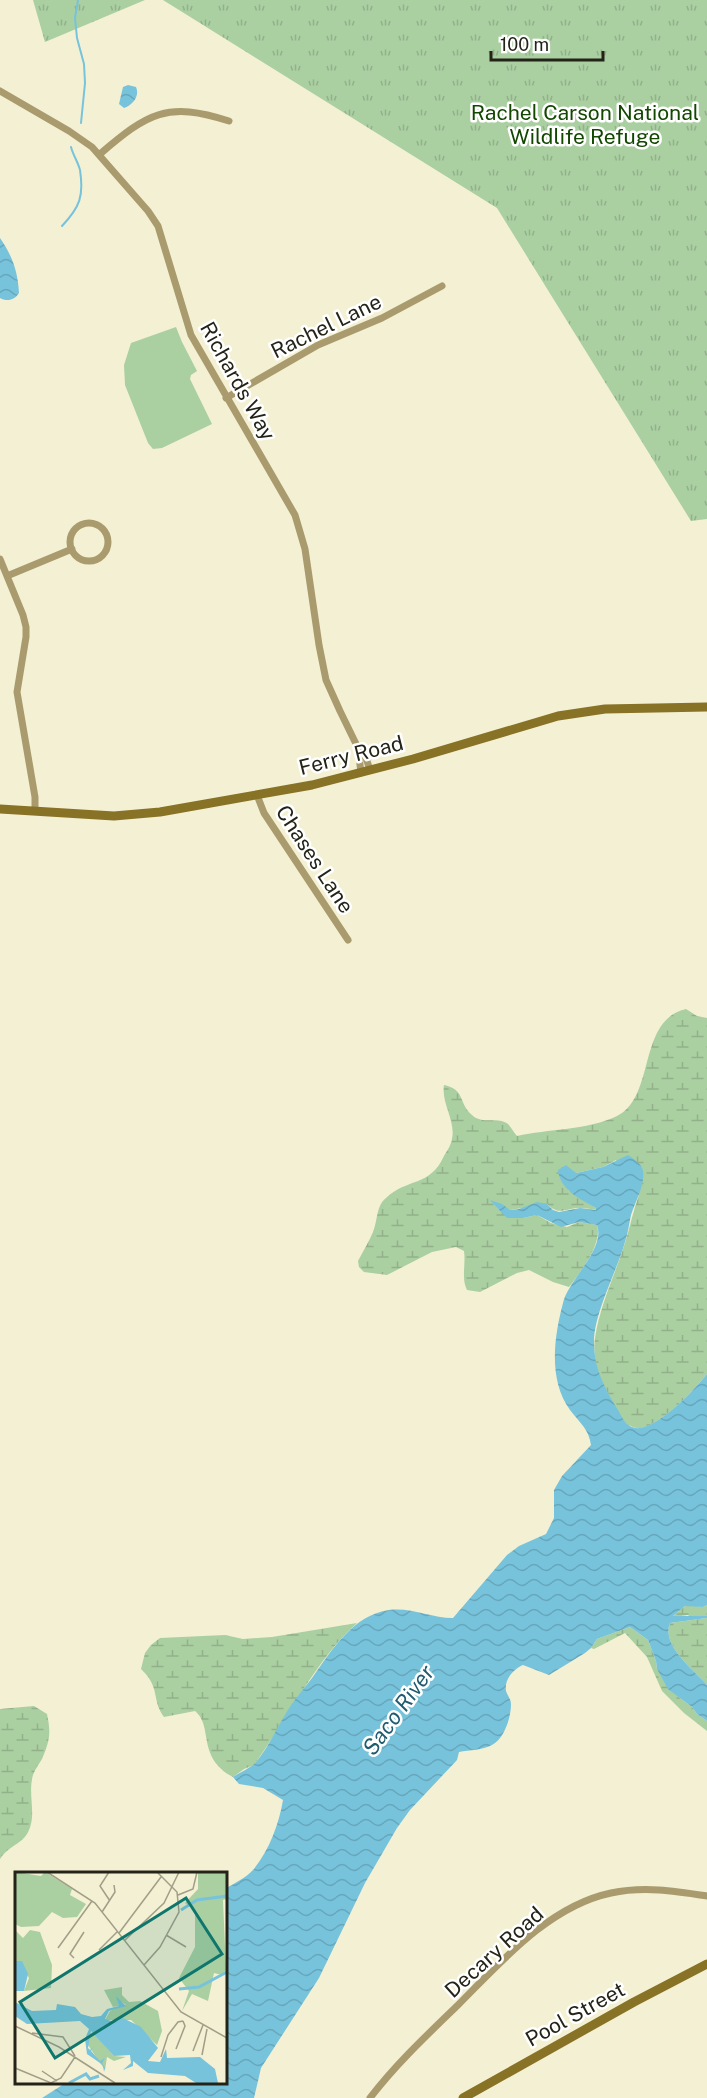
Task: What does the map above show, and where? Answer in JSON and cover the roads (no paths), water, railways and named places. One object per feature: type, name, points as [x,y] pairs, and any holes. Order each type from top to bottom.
[{"type":"main road","name":"Ferry Road","points":[[0,809],[125,816],[168,811],[257,795],[365,771],[567,714],[614,708],[707,707]]},
{"type":"main road","name":"Pool Street","points":[[463,2098],[616,2011],[707,1964]]},
{"type":"street","name":"Richards Way","points":[[0,91],[74,134],[100,154],[158,226],[166,247],[188,329],[298,522],[307,558],[326,680],[358,748],[366,758],[365,771]]},
{"type":"street","points":[[100,154],[126,131],[154,116],[190,111],[229,121]]},
{"type":"street","name":"Rachel Lane","points":[[226,398],[318,345],[382,318],[442,286]]},
{"type":"street","points":[[92,523],[100,526],[106,533],[108,542],[106,550],[96,559],[83,559],[72,549],[71,536],[80,526],[92,523]]},
{"type":"street","points":[[7,576],[72,549]]},
{"type":"street","points":[[0,559],[22,615],[26,632],[17,695],[35,797],[35,811]]},
{"type":"street","name":"Chases Lane","points":[[257,795],[264,813],[348,940]]},
{"type":"street","name":"Decary Road","points":[[370,2098],[424,2038],[492,1972],[533,1935],[568,1910],[609,1893],[633,1890],[663,1890],[707,1896]]},
{"type":"water","points":[[128,85],[136,87],[137,94],[133,102],[124,108],[119,104],[123,87]]},
{"type":"water","points":[[0,238],[14,264],[18,285],[19,293],[13,299],[8,300],[0,298]]},
{"type":"water","name":"Saco River","points":[[628,1155],[641,1166],[643,1171],[643,1182],[595,1331],[594,1352],[605,1386],[627,1424],[640,1428],[650,1425],[672,1410],[707,1374],[707,1605],[703,1607],[685,1606],[673,1616],[707,1616],[707,1618],[670,1623],[668,1632],[674,1649],[707,1685],[707,1721],[668,1689],[657,1669],[648,1640],[630,1627],[597,1639],[585,1653],[549,1675],[523,1665],[510,1675],[507,1682],[506,1691],[511,1702],[511,1710],[500,1738],[488,1747],[459,1752],[457,1760],[410,1810],[397,1828],[365,1883],[319,1978],[261,2068],[254,2098],[42,2098],[65,2083],[226,2083],[226,1888],[247,1876],[259,1863],[272,1837],[283,1800],[263,1788],[239,1784],[233,1777],[256,1762],[294,1701],[344,1635],[354,1626],[376,1613],[397,1609],[453,1618],[507,1555],[519,1546],[546,1534],[554,1518],[554,1490],[562,1476],[591,1445],[586,1430],[570,1410],[558,1385],[555,1344],[566,1294],[592,1254],[598,1234],[597,1225],[579,1222],[561,1227],[537,1215],[507,1218],[490,1200],[510,1210],[537,1202],[547,1204],[559,1212],[580,1208],[596,1210],[567,1188],[558,1170],[566,1165],[576,1173],[603,1167]]},
{"type":"waterway","points":[[78,0],[75,18],[77,38],[84,64],[85,83],[81,123]]},
{"type":"waterway","points":[[62,226],[77,207],[81,194],[80,170],[71,147]]},
{"type":"park label","name":"Rachel Carson National Wildlife Refuge","points":[[585,124]]}]
